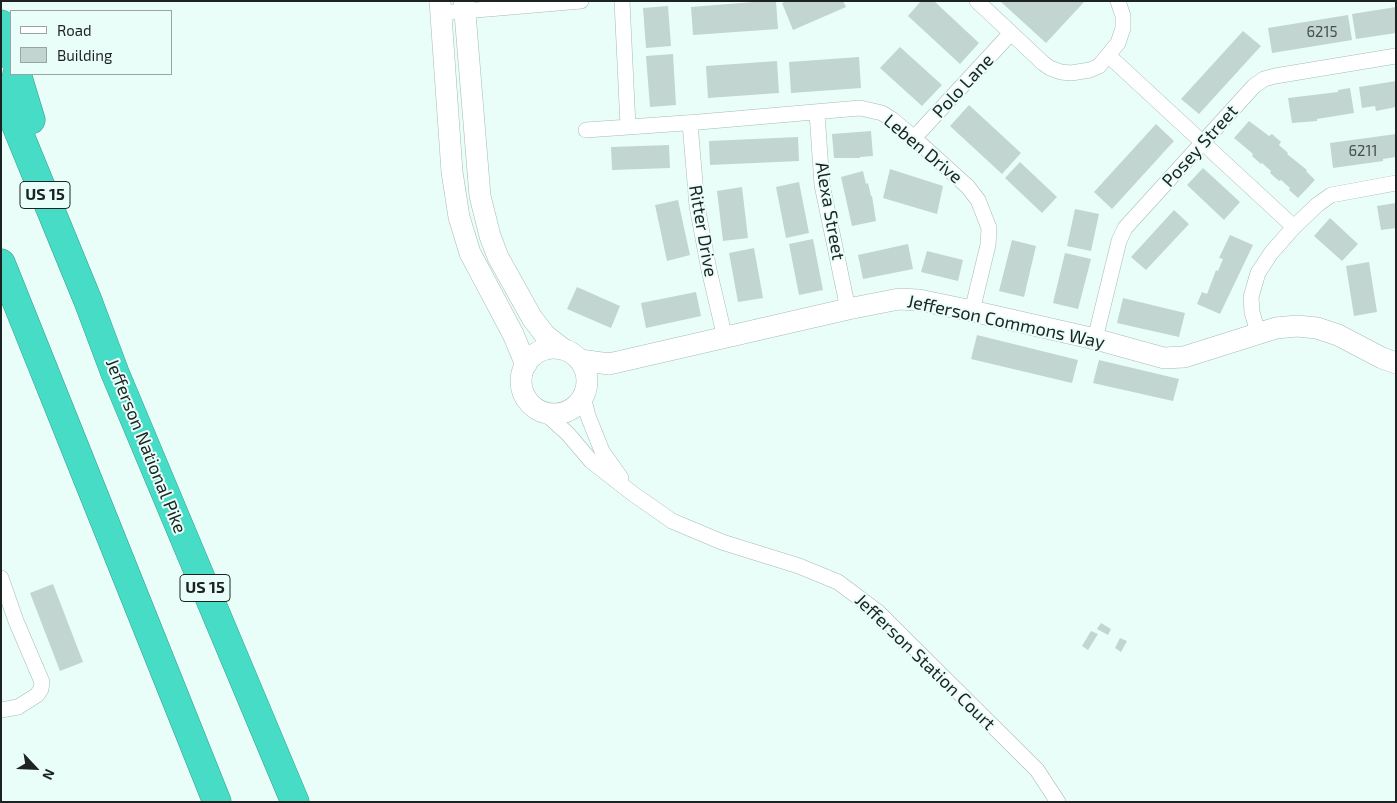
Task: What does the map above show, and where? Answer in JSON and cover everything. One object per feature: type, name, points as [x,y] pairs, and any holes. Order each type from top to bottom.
[{"type":"highway","points":[[1,24],[10,53]]},
{"type":"highway","points":[[17,75],[88,300]]},
{"type":"highway","name":"Jefferson National Pike","points":[[1,89],[88,300],[115,373],[295,802]]},
{"type":"highway","points":[[1,263],[217,802]]},
{"type":"highway","points":[[1,291],[74,442]]},
{"type":"street","points":[[526,365],[513,334],[470,253],[459,218],[452,172],[441,7],[581,1]]},
{"type":"street","points":[[622,1],[628,126]]},
{"type":"street","points":[[977,1],[1043,63],[1061,72],[1071,73],[1090,70],[1099,66],[1118,43],[1123,28],[1123,16],[1118,1]]},
{"type":"street","points":[[464,6],[480,196],[490,236],[498,257],[532,318],[544,335],[571,355],[586,374],[585,389],[578,404],[562,413],[544,412],[534,406],[527,399],[523,391],[522,381],[526,365],[532,357],[541,351],[552,348],[571,355]]},
{"type":"street","name":"Polo Lane","points":[[914,138],[1011,33]]},
{"type":"street","points":[[1108,56],[1294,227]]},
{"type":"street","name":"Posey Street","points":[[1095,339],[1119,242],[1125,228],[1254,86],[1264,79],[1274,76],[1396,56]]},
{"type":"street","name":"Leben Drive","points":[[586,130],[860,108],[882,113],[914,138],[968,187],[978,200],[988,228],[988,245],[972,311]]},
{"type":"street","name":"Alexa Street","points":[[816,113],[820,176],[848,309]]},
{"type":"street","name":"Ritter Drive","points":[[690,123],[697,206],[709,270],[725,338]]},
{"type":"street","points":[[1258,333],[1252,312],[1251,297],[1258,274],[1271,253],[1294,227],[1317,205],[1331,196],[1396,183]]},
{"type":"street","name":"Jefferson Commons Way","points":[[571,355],[609,364],[899,299],[919,300],[972,311],[1095,339],[1164,358],[1184,357],[1276,328],[1297,326],[1317,328],[1338,335],[1382,358],[1396,363]]},
{"type":"street","name":"Jefferson Commons Way","points":[[585,389],[609,364]]},
{"type":"street","name":"Jefferson Station Court","points":[[585,389],[588,416],[602,452],[632,493]]},
{"type":"street","name":"Jefferson Station Court","points":[[544,412],[568,434],[592,461],[632,493],[672,521],[722,542],[799,566],[838,582],[878,612],[1040,774],[1058,802]]},
{"type":"street","points":[[1,578],[8,619],[42,682],[41,689],[37,695],[18,707],[1,710]]},
{"type":"building","points":[[776,1],[778,29],[693,35],[691,7]]},
{"type":"building","points":[[787,1],[843,1],[846,7],[793,30],[782,3]]},
{"type":"building","points":[[921,1],[934,1],[979,43],[960,64],[908,16]]},
{"type":"building","points":[[1000,1],[1085,1],[1046,43]]},
{"type":"building","points":[[668,6],[671,46],[646,48],[643,8]]},
{"type":"building","points":[[1396,7],[1396,33],[1356,39],[1352,14]]},
{"type":"building","points":[[1348,15],[1352,40],[1272,53],[1268,28]]},
{"type":"building","points":[[1243,31],[1261,46],[1199,114],[1181,99]]},
{"type":"building","points":[[900,47],[942,85],[922,106],[880,68]]},
{"type":"building","points":[[673,54],[676,105],[650,107],[646,56]]},
{"type":"building","points":[[859,57],[861,88],[791,93],[789,62]]},
{"type":"building","points":[[777,61],[779,93],[708,98],[706,66]]},
{"type":"building","points":[[1396,81],[1396,107],[1376,111],[1375,106],[1362,108],[1359,87]]},
{"type":"building","points":[[1350,88],[1354,113],[1317,119],[1317,121],[1292,123],[1288,98],[1338,92],[1338,90]]},
{"type":"building","points":[[969,105],[1021,153],[1002,174],[950,126]]},
{"type":"building","points":[[1249,121],[1269,136],[1272,134],[1281,142],[1279,145],[1287,154],[1307,170],[1315,180],[1298,198],[1289,190],[1290,188],[1270,173],[1271,171],[1234,138]]},
{"type":"building","points":[[1156,124],[1174,141],[1112,209],[1094,192]]},
{"type":"building","points":[[871,131],[873,156],[834,158],[832,134]]},
{"type":"building","points":[[1396,134],[1396,157],[1383,159],[1383,161],[1333,168],[1330,143]]},
{"type":"building","points":[[798,137],[799,161],[710,165],[709,141]]},
{"type":"building","points":[[669,145],[670,168],[612,170],[611,147]]},
{"type":"building","points":[[1020,162],[1057,197],[1042,213],[1005,178]]},
{"type":"building","points":[[1203,168],[1240,202],[1224,220],[1187,185]]},
{"type":"building","points":[[890,169],[943,186],[937,214],[883,198]]},
{"type":"building","points":[[863,171],[866,184],[868,183],[872,196],[876,221],[852,226],[841,177]]},
{"type":"building","points":[[799,182],[809,233],[786,238],[776,187]]},
{"type":"building","points":[[742,187],[748,238],[723,241],[717,191]]},
{"type":"building","points":[[678,200],[690,255],[667,261],[655,205]]},
{"type":"building","points":[[1396,203],[1396,228],[1381,230],[1377,206]]},
{"type":"building","points":[[1075,209],[1099,214],[1091,251],[1067,246]]},
{"type":"building","points":[[1174,210],[1189,224],[1146,270],[1131,257]]},
{"type":"building","points":[[1330,218],[1358,244],[1342,261],[1314,236]]},
{"type":"building","points":[[1230,235],[1253,245],[1220,314],[1197,304],[1202,292],[1207,294],[1216,270],[1218,271],[1223,259],[1219,258]]},
{"type":"building","points":[[813,239],[823,290],[799,295],[789,244]]},
{"type":"building","points":[[1012,240],[1036,246],[1024,297],[999,291]]},
{"type":"building","points":[[908,244],[913,269],[863,279],[858,255]]},
{"type":"building","points":[[754,248],[763,298],[738,302],[729,253]]},
{"type":"building","points":[[927,251],[963,260],[958,281],[921,272]]},
{"type":"building","points":[[1065,253],[1091,259],[1078,309],[1053,303]]},
{"type":"building","points":[[1369,262],[1377,312],[1354,316],[1346,266]]},
{"type":"building","points":[[577,287],[620,306],[611,328],[567,309]]},
{"type":"building","points":[[696,292],[701,316],[646,328],[641,303]]},
{"type":"building","points":[[1123,298],[1185,313],[1179,337],[1117,323]]},
{"type":"building","points":[[977,335],[1078,360],[1072,383],[971,359]]},
{"type":"building","points":[[1099,360],[1179,379],[1173,401],[1093,383]]},
{"type":"building","points":[[53,584],[83,662],[60,671],[30,593]]},
{"type":"building","points":[[1101,623],[1111,629],[1108,635],[1097,629]]},
{"type":"building","points":[[1091,631],[1098,634],[1088,650],[1082,646]]},
{"type":"building","points":[[1120,638],[1127,641],[1121,652],[1115,648]]}]
